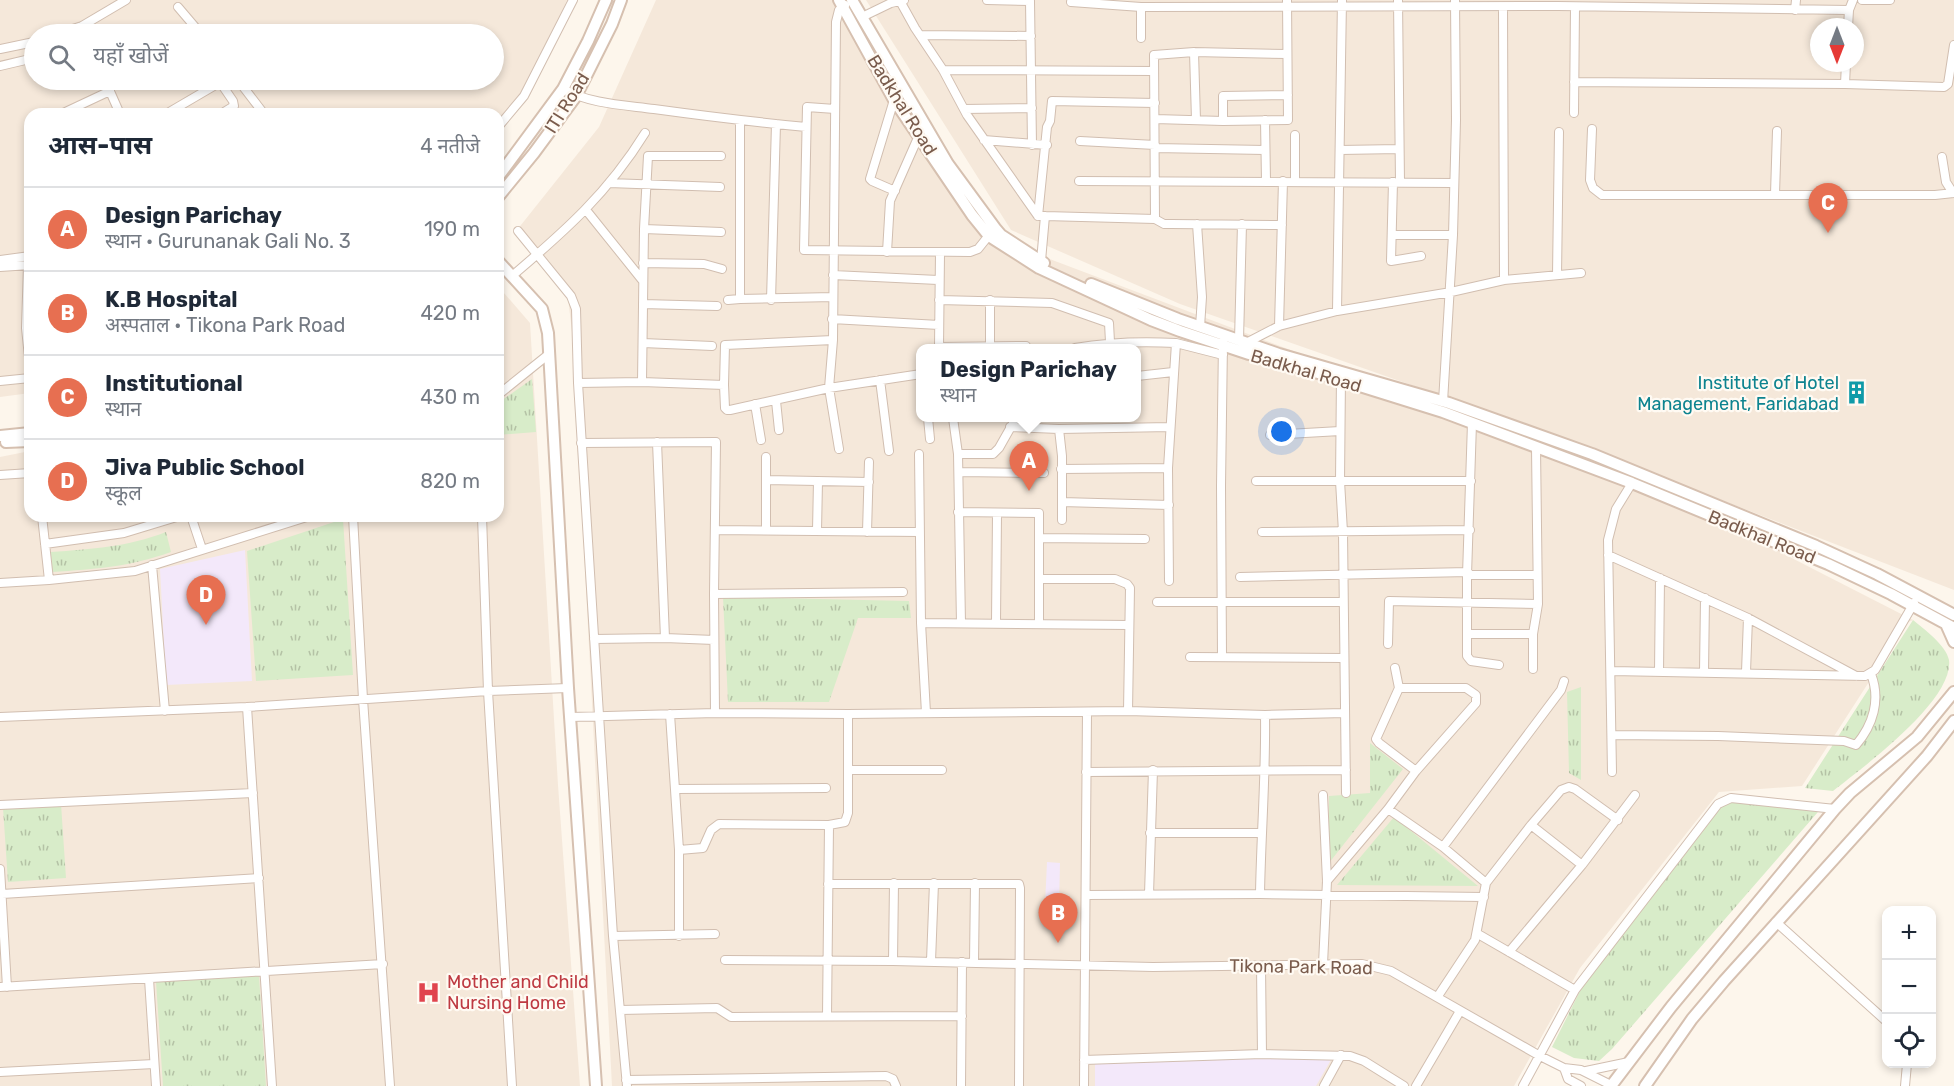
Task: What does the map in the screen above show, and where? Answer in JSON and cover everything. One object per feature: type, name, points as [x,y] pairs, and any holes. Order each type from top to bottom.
[{"type":"street","points":[[85,24],[126,0]]},
{"type":"street","points":[[504,121],[524,96],[573,0]]},
{"type":"street","name":"ITI Road","points":[[504,169],[563,89],[606,0]]},
{"type":"street","name":"ITI Road","points":[[504,190],[576,96],[612,24],[621,0]]},
{"type":"street","points":[[862,17],[902,0],[920,35],[984,140],[1042,216]]},
{"type":"street","points":[[987,0],[1030,1],[1032,145]]},
{"type":"street","points":[[1745,0],[1745,9]]},
{"type":"street","points":[[1795,10],[1796,0]]},
{"type":"street","points":[[1849,18],[1853,0]]},
{"type":"street","points":[[1862,0],[1890,0]]},
{"type":"street","points":[[839,449],[829,388],[833,340],[836,16],[846,2]]},
{"type":"street","name":"Badkhal Road","points":[[846,2],[862,17],[948,164],[992,232],[1001,235],[1041,261],[1075,278],[1200,327],[1223,345],[1243,342],[1279,354],[1632,483],[1811,557],[1891,594],[1950,626]]},
{"type":"street","name":"Badkhal Road","points":[[846,2],[894,100],[972,215],[1039,268],[1151,320],[1223,345],[1443,402],[1592,454],[1816,546],[1877,574],[1954,615]]},
{"type":"street","points":[[1071,2],[1141,7],[1287,3],[1558,3],[1575,8],[1695,4],[1745,9],[1849,10]]},
{"type":"street","points":[[1155,119],[1288,120],[1287,3]]},
{"type":"street","points":[[1337,311],[1342,3]]},
{"type":"street","points":[[1398,3],[1399,149],[1391,261],[1421,256]]},
{"type":"street","points":[[1443,402],[1453,235],[1455,3]]},
{"type":"street","points":[[1504,280],[1505,4]]},
{"type":"street","points":[[178,7],[192,24]]},
{"type":"street","points":[[1141,7],[1141,38]]},
{"type":"street","points":[[1574,113],[1575,8]]},
{"type":"street","points":[[920,35],[1031,36]]},
{"type":"street","points":[[0,49],[24,45]]},
{"type":"street","points":[[1574,82],[1944,87],[1948,84],[1954,45]]},
{"type":"street","points":[[1155,219],[1154,56],[1194,52],[1287,54]]},
{"type":"street","points":[[1194,52],[1196,120]]},
{"type":"street","points":[[0,66],[24,60]]},
{"type":"street","points":[[943,70],[1154,71]]},
{"type":"street","points":[[1845,84],[1846,72]]},
{"type":"street","points":[[563,89],[576,96],[601,102],[740,121],[806,127]]},
{"type":"street","points":[[176,108],[207,90]]},
{"type":"street","points":[[227,90],[233,101],[234,106],[231,108]]},
{"type":"street","points":[[246,90],[259,108]]},
{"type":"street","points":[[74,108],[110,91],[117,108]]},
{"type":"street","points":[[1223,121],[1223,96],[1288,95]]},
{"type":"street","points":[[894,100],[870,178],[895,191]]},
{"type":"street","points":[[1041,261],[1047,128],[1052,101],[1155,104]]},
{"type":"street","points":[[835,109],[807,107],[804,250],[970,252],[978,249],[992,232]]},
{"type":"street","points":[[964,109],[1032,108]]},
{"type":"street","points":[[1265,120],[1266,182]]},
{"type":"street","points":[[740,121],[740,299]]},
{"type":"street","points":[[771,300],[776,124]]},
{"type":"street","points":[[887,252],[890,201],[924,124]]},
{"type":"street","points":[[1592,129],[1590,180],[1597,192],[1602,195],[1935,195],[1953,193],[1946,182],[1942,157]]},
{"type":"street","points":[[1775,194],[1777,131]]},
{"type":"street","points":[[1557,275],[1559,132]]},
{"type":"street","points":[[512,276],[586,210],[631,156],[645,133]]},
{"type":"street","points":[[1295,135],[1295,182]]},
{"type":"street","points":[[984,140],[1047,145]]},
{"type":"street","points":[[1080,141],[1155,147],[1265,150]]},
{"type":"street","points":[[1340,150],[1399,149]]},
{"type":"street","points":[[631,156],[721,156]]},
{"type":"street","points":[[642,382],[644,229],[648,156]]},
{"type":"street","points":[[1079,181],[1454,183]]},
{"type":"street","points":[[1279,326],[1283,182]]},
{"type":"street","points":[[609,183],[720,187]]},
{"type":"street","points":[[586,210],[643,281]]},
{"type":"street","points":[[1042,216],[1155,219],[1164,224],[1282,225]]},
{"type":"street","points":[[1197,224],[1202,297],[1200,327]]},
{"type":"street","points":[[1242,224],[1243,342],[1279,326],[1337,311],[1450,292],[1504,280],[1581,273]]},
{"type":"street","points":[[644,229],[721,232]]},
{"type":"street","points":[[518,231],[571,296],[576,309],[581,442],[626,1083],[818,1082],[886,1076],[893,1079],[896,1086]]},
{"type":"street","points":[[1392,235],[1453,235]]},
{"type":"street","points":[[939,344],[940,253]]},
{"type":"street","points":[[0,260],[24,257]]},
{"type":"street","points":[[644,263],[704,264],[722,269]]},
{"type":"street","points":[[0,267],[24,265]]},
{"type":"street","points":[[504,267],[542,309],[548,333],[568,688],[596,1086]]},
{"type":"street","points":[[833,275],[938,280]]},
{"type":"street","points":[[728,300],[833,297]]},
{"type":"street","points":[[939,300],[1052,303],[1109,323],[1106,344]]},
{"type":"street","points":[[990,300],[990,344]]},
{"type":"street","points":[[643,304],[717,306]]},
{"type":"street","points":[[832,319],[939,325]]},
{"type":"street","points":[[833,340],[725,345],[724,385],[727,410],[829,388],[916,375]]},
{"type":"street","points":[[1115,344],[1142,341],[1223,345],[1222,657]]},
{"type":"street","points":[[643,343],[712,346]]},
{"type":"street","points":[[1169,581],[1168,468],[1176,343]]},
{"type":"street","points":[[504,387],[549,354]]},
{"type":"street","points":[[1141,376],[1173,372]]},
{"type":"street","points":[[1341,376],[1340,481],[1344,574],[1346,793]]},
{"type":"street","points":[[0,381],[24,379]]},
{"type":"street","points":[[880,380],[889,451]]},
{"type":"street","points":[[578,382],[724,385]]},
{"type":"street","points":[[776,401],[780,430]]},
{"type":"street","points":[[755,404],[761,440]]},
{"type":"street","points":[[928,422],[930,439]]},
{"type":"street","points":[[954,422],[959,472],[961,623]]},
{"type":"street","points":[[958,454],[993,454],[999,448],[1013,422]]},
{"type":"street","points":[[1472,423],[1467,656],[1471,661],[1499,665]]},
{"type":"street","points":[[1010,427],[1059,429],[1170,427]]},
{"type":"street","points":[[1059,429],[1062,520]]},
{"type":"street","points":[[1270,435],[1340,431]]},
{"type":"street","points":[[0,435],[24,433]]},
{"type":"street","points":[[0,442],[24,441]]},
{"type":"street","points":[[581,442],[716,442],[714,594],[716,713]]},
{"type":"street","points":[[657,442],[665,638]]},
{"type":"street","points":[[1533,669],[1533,634],[1538,604],[1536,448]]},
{"type":"street","points":[[919,454],[921,623],[926,713]]},
{"type":"street","points":[[766,457],[766,529]]},
{"type":"street","points":[[867,532],[869,462]]},
{"type":"street","points":[[1061,469],[1168,468]]},
{"type":"street","points":[[959,472],[1044,473]]},
{"type":"street","points":[[0,476],[24,474]]},
{"type":"street","points":[[766,480],[869,482]]},
{"type":"street","points":[[817,531],[818,481]]},
{"type":"street","points":[[1256,481],[1471,481]]},
{"type":"street","points":[[1612,772],[1608,540],[1616,509],[1632,483]]},
{"type":"street","points":[[1062,502],[1169,505]]},
{"type":"street","points":[[958,512],[1039,513],[1040,624]]},
{"type":"street","points":[[996,622],[997,514]]},
{"type":"street","points":[[43,522],[49,580]]},
{"type":"street","points":[[45,544],[124,533],[160,522]]},
{"type":"street","points":[[193,522],[202,549]]},
{"type":"street","points":[[0,583],[135,571],[293,522]]},
{"type":"street","points":[[353,522],[363,699],[390,1086]]},
{"type":"street","points":[[482,522],[488,691],[513,1086]]},
{"type":"street","points":[[715,530],[920,532]]},
{"type":"street","points":[[1262,532],[1470,530]]},
{"type":"street","points":[[1039,538],[1145,539]]},
{"type":"street","points":[[1608,555],[1748,618],[1858,677]]},
{"type":"street","points":[[152,566],[165,711]]},
{"type":"street","points":[[1240,577],[1467,573],[1538,576]]},
{"type":"street","points":[[1659,672],[1660,578]]},
{"type":"street","points":[[1039,579],[1115,579],[1127,584],[1130,588],[1128,711]]},
{"type":"street","points":[[714,594],[903,592]]},
{"type":"street","points":[[1612,670],[1746,672],[1858,677],[1871,674],[1918,596]]},
{"type":"street","points":[[1704,672],[1705,598]]},
{"type":"street","points":[[1388,644],[1389,601],[1538,604]]},
{"type":"street","points":[[1156,602],[1343,602]]},
{"type":"street","points":[[1940,608],[1954,610]]},
{"type":"street","points":[[1746,672],[1748,618]]},
{"type":"street","points":[[921,623],[1129,624]]},
{"type":"street","points":[[1950,626],[1954,642]]},
{"type":"street","points":[[1468,634],[1533,634]]},
{"type":"street","points":[[594,639],[714,640]]},
{"type":"street","points":[[1190,657],[1343,658]]},
{"type":"street","points":[[1395,668],[1399,688],[1376,739],[1416,771]]},
{"type":"street","points":[[1612,735],[1844,741],[1856,745],[1866,733],[1874,711],[1874,683],[1871,674]]},
{"type":"street","points":[[1443,847],[1561,690],[1563,681]]},
{"type":"street","points":[[0,717],[247,707],[568,688]]},
{"type":"street","points":[[1327,881],[1388,809],[1416,771],[1474,706],[1476,694],[1466,688],[1399,688]]},
{"type":"street","points":[[1612,1086],[1671,1007],[1835,808],[1917,737],[1954,692]]},
{"type":"street","points":[[247,707],[272,1086]]},
{"type":"street","points":[[571,717],[716,713],[1128,711],[1265,715],[1344,713]]},
{"type":"street","points":[[1084,1086],[1087,712]]},
{"type":"street","points":[[670,714],[679,850],[680,936]]},
{"type":"street","points":[[679,850],[703,848],[711,830],[719,824],[841,824],[847,818],[848,714]]},
{"type":"street","points":[[1260,894],[1261,833],[1266,769],[1265,715]]},
{"type":"street","points":[[1645,1086],[1692,1019],[1776,922],[1928,756],[1954,720]]},
{"type":"street","points":[[848,770],[942,770]]},
{"type":"street","points":[[1149,894],[1153,770]]},
{"type":"street","points":[[1086,772],[1346,770]]},
{"type":"street","points":[[1438,996],[1471,949],[1478,934],[1486,884],[1561,790],[1569,787],[1575,789],[1618,820]]},
{"type":"street","points":[[676,789],[826,788]]},
{"type":"street","points":[[0,805],[253,793]]},
{"type":"street","points":[[1323,795],[1327,881],[1323,964]]},
{"type":"street","points":[[1509,952],[1582,865],[1635,795]]},
{"type":"street","points":[[1523,1086],[1575,990],[1718,804],[1731,798],[1835,808]]},
{"type":"street","points":[[1388,809],[1443,847],[1486,884]]},
{"type":"street","points":[[827,1016],[829,825]]},
{"type":"street","points":[[1531,825],[1582,865]]},
{"type":"street","points":[[1150,833],[1261,833]]},
{"type":"street","points":[[0,869],[4,987],[382,964]]},
{"type":"street","points":[[2,894],[259,878]]},
{"type":"street","points":[[893,961],[894,883]]},
{"type":"street","points":[[931,961],[934,883]]},
{"type":"street","points":[[974,962],[975,883]]},
{"type":"street","points":[[828,884],[1017,883],[1020,885],[1019,1086]]},
{"type":"street","points":[[1086,895],[1260,894],[1484,897]]},
{"type":"street","points":[[1776,922],[1882,1017]]},
{"type":"street","points":[[614,936],[715,934]]},
{"type":"street","points":[[1478,934],[1575,990]]},
{"type":"street","name":"Tikona Park Road","points":[[725,960],[931,961],[1153,967],[1362,964],[1384,969],[1438,996],[1540,1056],[1564,1068],[1584,1072],[1612,1086]]},
{"type":"street","points":[[961,1086],[962,962]]},
{"type":"street","points":[[1261,966],[1262,1054]]},
{"type":"street","points":[[149,979],[156,1086]]},
{"type":"street","points":[[620,1010],[717,1008],[731,1017],[962,1016]]},
{"type":"street","points":[[1416,1086],[1460,1011]]},
{"type":"street","points":[[1084,1060],[1262,1054],[1341,1055],[1364,1061],[1404,1086]]},
{"type":"street","points":[[1324,1086],[1341,1055]]},
{"type":"street","name":"Tikona Park Road","points":[[1584,1072],[1629,1062]]},
{"type":"street","points":[[0,1072],[154,1064]]},
{"type":"street","name":"Tikona Park Road","points":[[1564,1068],[1569,1079],[1579,1086]]},
{"type":"street","points":[[1905,1086],[1907,1068]]},
{"type":"shaded area","points":[[0,0],[567,0],[542,58],[504,123],[504,108],[24,108],[24,394],[0,397]]},
{"type":"shaded area","points":[[656,0],[852,0],[994,238],[1651,486],[1913,620],[1898,626],[1903,629],[1802,786],[1719,792],[1580,968],[1514,1086],[612,1086],[573,340],[568,298],[517,230],[599,127]]},
{"type":"shaded area","points":[[866,0],[1954,0],[1954,590],[1548,433],[1180,304],[1011,230]]},
{"type":"shaded area","points":[[504,293],[530,323],[558,785],[580,1086],[0,1086],[0,457],[24,452],[24,522],[504,522]]},
{"type":"shaded area","points":[[245,550],[252,681],[166,685],[160,569]]},
{"type":"shaded area","points":[[1047,862],[1060,863],[1059,905],[1045,905]]},
{"type":"shaded area","points":[[1095,1058],[1332,1058],[1316,1086],[1095,1086]]},
{"type":"green space","points":[[532,379],[536,432],[504,435],[504,399]]},
{"type":"green space","points":[[334,522],[343,522],[353,675],[256,681],[247,551]]},
{"type":"green space","points":[[166,532],[171,552],[141,561],[112,566],[52,572],[51,552],[123,544]]},
{"type":"green space","points":[[723,597],[909,601],[911,618],[858,618],[829,702],[728,702]]},
{"type":"green space","points":[[1913,620],[1939,643],[1949,660],[1947,676],[1937,695],[1904,732],[1833,791],[1805,788]]},
{"type":"green space","points":[[1581,687],[1581,780],[1569,773],[1567,692]]},
{"type":"green space","points":[[1370,743],[1403,769],[1329,863],[1329,796],[1370,793]]},
{"type":"green space","points":[[1725,802],[1824,805],[1612,1049],[1599,1061],[1574,1058],[1552,1047],[1582,987]]},
{"type":"green space","points":[[61,804],[66,878],[8,882],[3,808]]},
{"type":"green space","points":[[1394,817],[1478,886],[1337,885]]},
{"type":"green space","points":[[259,975],[266,1086],[163,1086],[156,982]]},
{"type":"place","name":"Institutional","points":[[1828,233]]},
{"type":"place","name":"Institute of Hotel Management, Faridabad","points":[[1857,393]]},
{"type":"place","name":"Design Parichay","points":[[1029,491]]},
{"type":"place","name":"Jiva Public School","points":[[206,625]]},
{"type":"place","name":"K.B Hospital","points":[[1058,943]]},
{"type":"place","name":"Mother and Child Nursing Home","points":[[429,992]]}]
